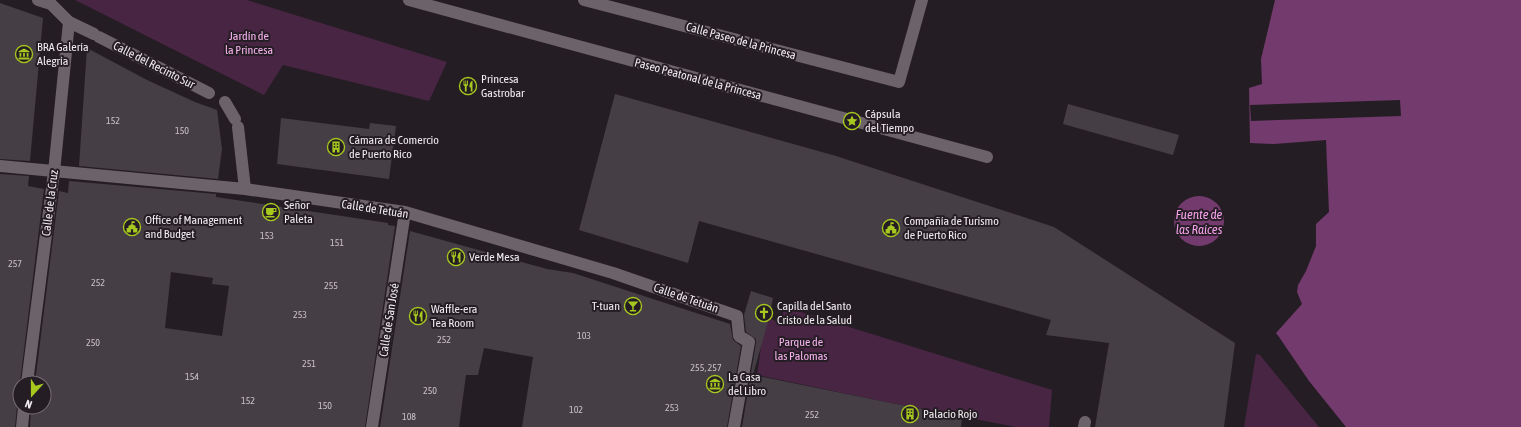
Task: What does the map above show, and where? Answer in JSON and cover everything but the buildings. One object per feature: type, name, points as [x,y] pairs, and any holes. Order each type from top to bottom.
[{"type":"street","name":"Calle del Recinto Sur","points":[[38,0],[51,4],[69,22],[209,93]]},
{"type":"street","name":"Paseo Peatonal de la Princesa","points":[[409,0],[987,157]]},
{"type":"street","name":"Calle Paseo de la Princesa","points":[[584,0],[898,82],[922,0]]},
{"type":"street","name":"Calle de la Cruz","points":[[28,375],[54,172],[69,22]]},
{"type":"street","points":[[225,102],[237,123],[245,189]]},
{"type":"street","name":"Calle de Tetuán","points":[[0,166],[245,189],[405,212],[612,273],[737,316],[739,336],[749,342],[734,427]]},
{"type":"street","name":"Calle de San José","points":[[372,427],[405,212]]},
{"type":"street","points":[[22,427],[23,415]]},
{"type":"green space","name":"Jardín de la Princesa","points":[[75,0],[247,0],[447,62],[429,101],[283,65],[264,95]]},
{"type":"green space","name":"Parque de las Palomas","points":[[785,307],[1052,390],[1049,427],[1016,427],[757,375],[762,340],[768,318],[779,322]]},
{"type":"green space","points":[[1256,354],[1260,355],[1319,427],[1244,427]]},
{"type":"water","points":[[1275,0],[1521,0],[1521,427],[1346,427],[1309,381],[1276,333],[1302,304],[1297,292],[1298,285],[1306,271],[1316,246],[1316,224],[1329,212],[1326,140],[1274,144],[1250,143],[1249,88],[1262,84],[1261,59]]},
{"type":"water","name":"Fuente de las Raíces","points":[[1199,196],[1213,200],[1220,207],[1224,221],[1220,235],[1213,242],[1199,246],[1185,242],[1178,235],[1174,221],[1178,207],[1185,200]]},
{"type":"pier","points":[[1400,100],[1401,116],[1251,121],[1250,105]]},
{"type":"place","name":"BRA Galería Alegría","points":[[24,54]]},
{"type":"place","name":"Princesa Gastrobar","points":[[468,86]]},
{"type":"place","name":"Cápsula del Tiempo","points":[[852,121]]},
{"type":"place","name":"Cámara de Comercio de Puerto Rico","points":[[336,147]]},
{"type":"place","name":"Señor Paleta","points":[[271,212]]},
{"type":"place","name":"Office of Management and Budget","points":[[132,227]]},
{"type":"place","name":"Compañía de Turismo de Puerto Rico","points":[[891,228]]},
{"type":"place","name":"Verde Mesa","points":[[456,257]]},
{"type":"place","name":"T-tuan","points":[[633,306]]},
{"type":"place","name":"Capilla del Santo Cristo de la Salud","points":[[764,313]]},
{"type":"place","name":"Waffle-era Tea Room","points":[[418,316]]},
{"type":"place","name":"La Casa del Libro","points":[[715,384]]},
{"type":"place","name":"Palacio Rojo","points":[[910,414]]}]
